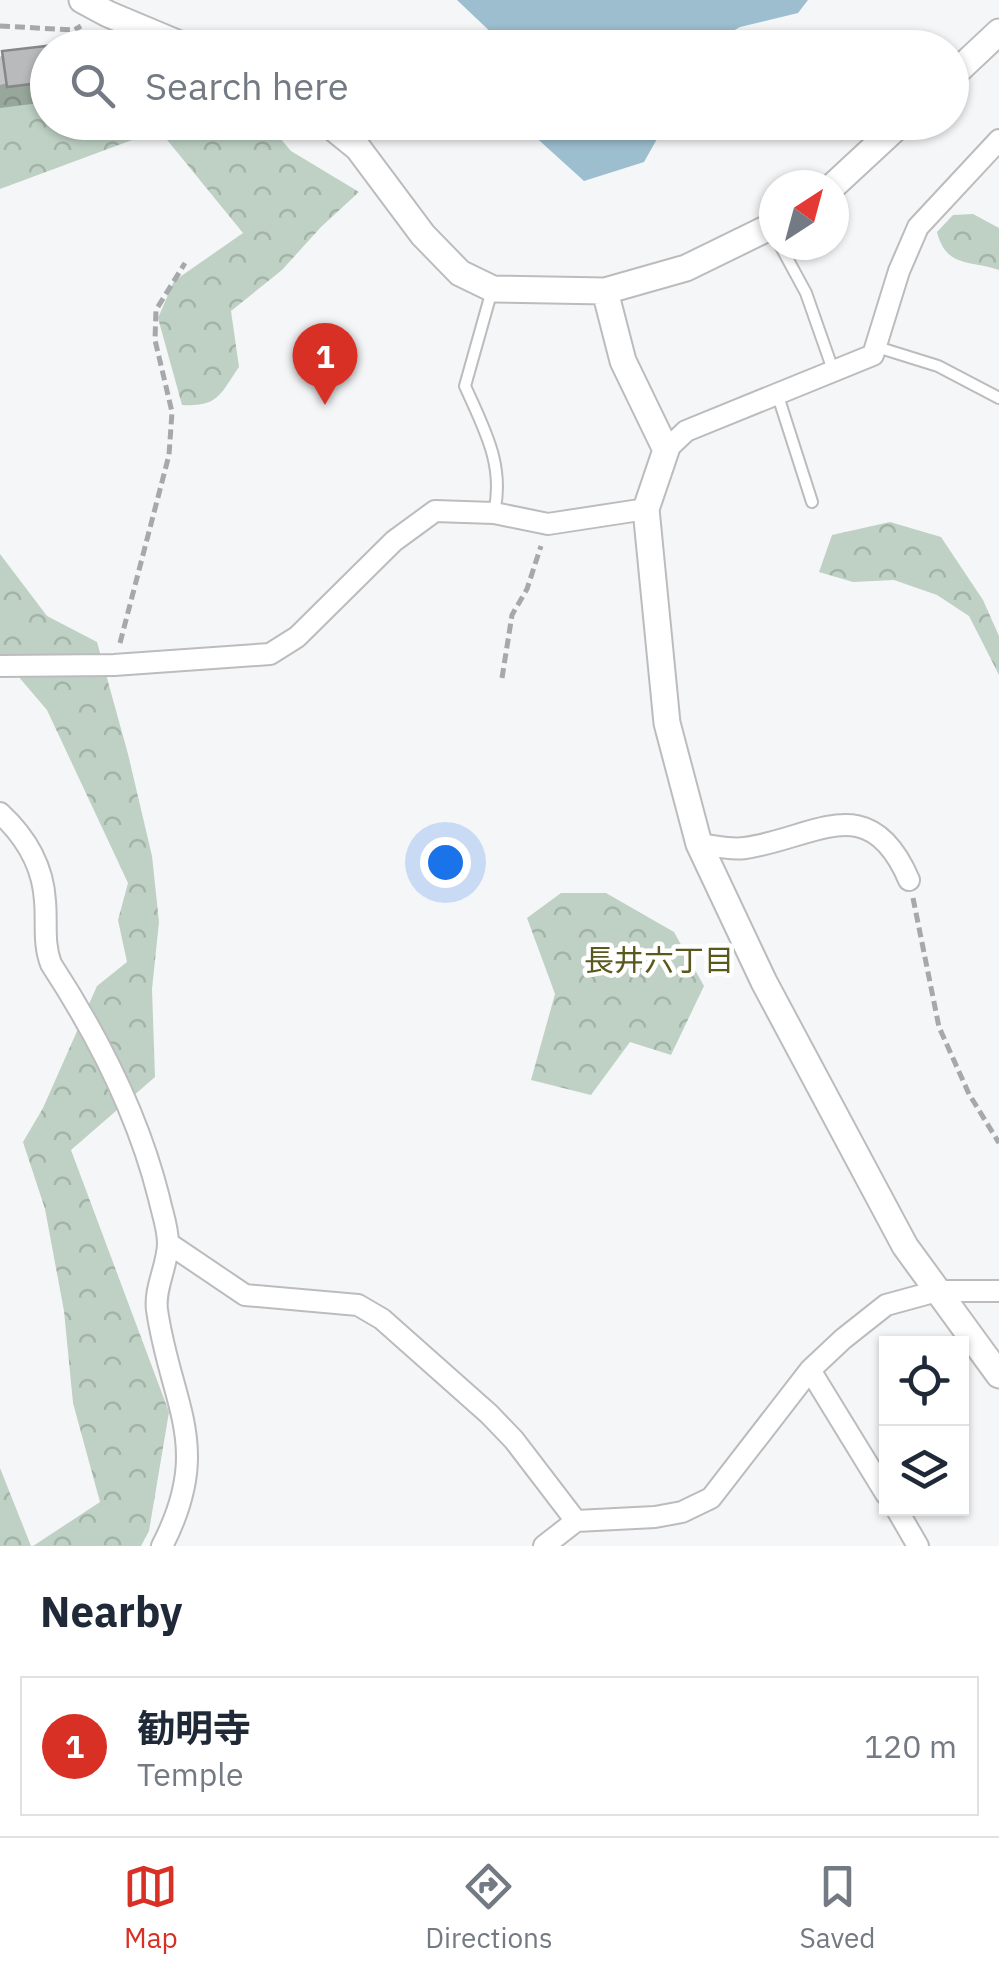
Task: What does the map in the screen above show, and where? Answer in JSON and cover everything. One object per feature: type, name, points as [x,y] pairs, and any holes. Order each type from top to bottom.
[{"type":"street","points":[[82,0],[146,30]]},
{"type":"street","points":[[969,60],[999,32]]},
{"type":"street","points":[[348,140],[423,235],[460,273],[492,288],[605,291],[686,268],[759,239]]},
{"type":"street","points":[[849,171],[883,140]]},
{"type":"street","points":[[999,140],[918,227],[873,354],[686,430],[666,450],[646,509],[667,723],[698,844],[764,982],[905,1246],[999,1375]]},
{"type":"street","points":[[605,291],[623,361],[666,450]]},
{"type":"street","points":[[0,666],[114,665],[270,654],[297,637],[394,542],[435,511],[494,513],[548,524],[646,509]]},
{"type":"street","points":[[0,813],[38,859],[45,898],[45,948],[108,1060],[156,1188],[168,1243],[156,1306],[188,1439],[186,1487],[162,1546]]},
{"type":"street","points":[[698,844],[744,848],[809,829],[858,824],[898,853],[909,880]]},
{"type":"street","points":[[168,1243],[245,1295],[358,1305],[382,1319],[490,1414],[576,1521]]},
{"type":"street","points":[[544,1546],[576,1521],[655,1517],[682,1512],[712,1498],[810,1370],[886,1305],[938,1291],[999,1291]]},
{"type":"street","points":[[810,1370],[879,1483]]},
{"type":"street","points":[[901,1516],[918,1546]]},
{"type":"lane","points":[[789,260],[806,293],[834,370]]},
{"type":"lane","points":[[492,288],[465,386],[494,450],[498,496],[494,513]]},
{"type":"lane","points":[[877,347],[938,366],[999,398]]},
{"type":"lane","points":[[777,392],[812,502]]},
{"type":"path","points":[[0,26],[74,30],[108,14]]},
{"type":"path","points":[[114,665],[169,456],[172,412],[155,340],[156,310],[185,262]]},
{"type":"path","points":[[502,678],[512,615],[526,589],[548,524]]},
{"type":"path","points":[[909,880],[940,1027],[968,1094],[999,1143]]},
{"type":"green space","points":[[30,77],[30,140],[132,140],[0,189],[0,85]]},
{"type":"green space","points":[[167,140],[282,140],[291,151],[359,192],[282,270],[231,311],[239,367],[211,401],[182,405],[158,318],[174,281],[243,233]]},
{"type":"green space","points":[[973,214],[999,228],[999,270],[960,261],[941,244],[937,232],[953,215]]},
{"type":"green space","points":[[890,522],[941,537],[983,600],[999,636],[999,675],[969,616],[937,595],[894,580],[853,582],[819,572],[832,535]]},
{"type":"green space","points":[[0,554],[47,616],[97,642],[152,856],[159,922],[152,989],[155,1077],[71,1150],[169,1412],[149,1531],[141,1546],[33,1546],[100,1502],[73,1403],[64,1311],[45,1209],[23,1142],[43,1108],[97,986],[127,962],[118,920],[128,883],[47,710],[0,655]]},
{"type":"green space","points":[[561,893],[606,893],[674,932],[704,986],[671,1055],[630,1042],[591,1095],[531,1080],[555,994],[527,918]]},
{"type":"green space","points":[[0,1468],[31,1546],[0,1546]]},
{"type":"water","points":[[457,0],[808,0],[798,13],[735,30],[489,30]]},
{"type":"water","points":[[539,140],[656,140],[644,162],[584,181]]},
{"type":"building","points":[[30,48],[30,84],[7,87],[2,51]]},
{"type":"place","name":"勧明寺","points":[[325,405]]},
{"type":"district","name":"長井六丁目","points":[[659,961]]}]
